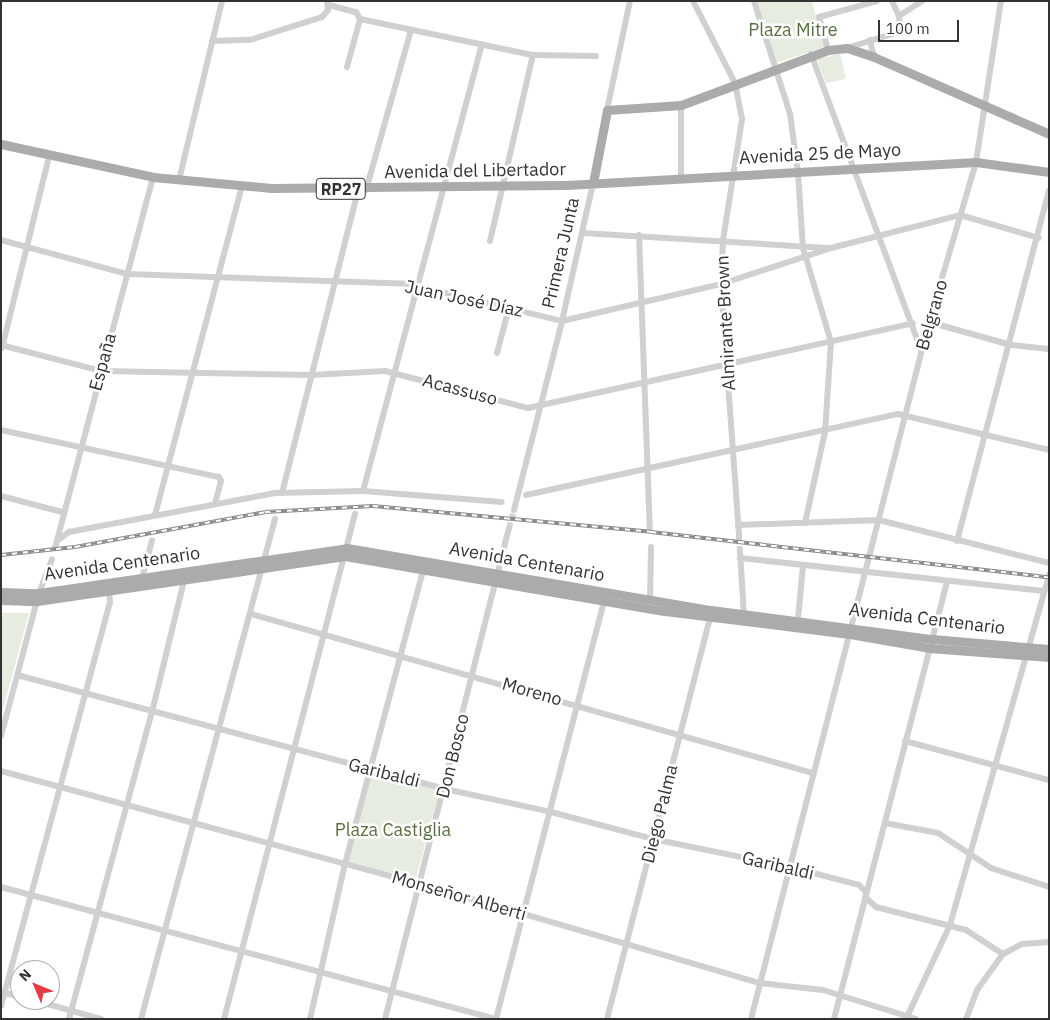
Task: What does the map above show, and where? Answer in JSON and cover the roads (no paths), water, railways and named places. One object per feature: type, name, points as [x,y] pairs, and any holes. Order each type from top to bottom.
[{"type":"main road","points":[[607,110],[681,105],[811,54],[847,48],[874,56],[984,108],[1049,134]]},
{"type":"main road","name":"Primera Junta","points":[[593,184],[607,110]]},
{"type":"main road","name":"Avenida del Libertador","points":[[1,144],[49,157],[154,177],[242,186],[362,190],[593,184]]},
{"type":"main road","name":"Avenida 25 de Mayo","points":[[593,184],[976,162],[1049,172]]},
{"type":"main road","name":"Avenida Centenario","points":[[1,600],[38,597],[346,552],[497,576],[605,597],[711,613],[851,630]]},
{"type":"main road","name":"Avenida Centenario","points":[[109,586],[142,578],[184,575]]},
{"type":"main road","name":"Avenida Centenario","points":[[1,592],[38,597]]},
{"type":"main road","name":"Avenida Centenario","points":[[605,597],[650,601],[711,613]]},
{"type":"main road","name":"Avenida Centenario","points":[[744,617],[798,620],[930,644],[1026,656],[1049,657]]},
{"type":"main road","name":"Avenida Centenario","points":[[930,644],[1049,648]]},
{"type":"street","points":[[180,180],[222,1]]},
{"type":"street","name":"Primera Junta","points":[[607,110],[630,1]]},
{"type":"street","name":"Almirante Brown","points":[[693,1],[735,83],[742,119],[722,241],[721,284],[739,537]]},
{"type":"street","points":[[754,1],[790,114],[798,173],[802,248],[831,342],[825,432],[805,523]]},
{"type":"street","points":[[828,50],[819,17],[877,1]]},
{"type":"street","points":[[847,48],[900,30],[899,16],[892,1]]},
{"type":"street","points":[[899,16],[922,1]]},
{"type":"street","name":"Belgrano","points":[[751,1019],[921,351],[976,162],[1001,1]]},
{"type":"street","points":[[212,41],[255,38],[322,17],[327,14],[328,3],[356,12],[360,19],[347,67]]},
{"type":"street","points":[[360,19],[533,55],[596,56]]},
{"type":"street","points":[[282,493],[335,282],[411,30]]},
{"type":"street","points":[[870,40],[874,56]]},
{"type":"street","points":[[363,490],[442,187],[448,173],[482,45]]},
{"type":"street","points":[[811,54],[881,235],[913,323],[921,351]]},
{"type":"street","points":[[490,241],[533,55]]},
{"type":"street","points":[[681,105],[681,178]]},
{"type":"street","points":[[2,346],[49,157]]},
{"type":"street","name":"España","points":[[55,548],[62,512],[154,177]]},
{"type":"street","name":"Primera Junta","points":[[514,510],[562,321],[593,184]]},
{"type":"street","points":[[155,515],[169,469],[242,186]]},
{"type":"street","points":[[958,541],[985,434],[1011,345],[1049,191]]},
{"type":"street","points":[[583,233],[722,241],[802,248],[830,248],[960,215],[1038,238]]},
{"type":"street","points":[[639,236],[650,529]]},
{"type":"street","name":"Juan José Díaz","points":[[1,240],[127,274],[416,286],[562,321],[721,284],[806,258],[830,248]]},
{"type":"street","points":[[497,353],[509,308]]},
{"type":"street","points":[[929,322],[1011,345],[1049,349]]},
{"type":"street","name":"Acassuso","points":[[2,346],[101,371],[312,375],[393,372],[528,408],[913,323]]},
{"type":"street","points":[[526,495],[905,415],[1049,450]]},
{"type":"street","points":[[1,430],[169,469],[221,479],[215,503]]},
{"type":"street","points":[[58,540],[69,532],[215,503],[282,493],[363,490],[502,502]]},
{"type":"street","points":[[1,496],[62,512]]},
{"type":"street","points":[[224,1019],[355,514]]},
{"type":"street","points":[[141,1019],[275,519]]},
{"type":"street","points":[[738,525],[879,520],[1049,564]]},
{"type":"street","points":[[61,524],[69,532]]},
{"type":"street","points":[[497,576],[509,528]]},
{"type":"street","points":[[142,578],[152,540]]},
{"type":"street","points":[[650,601],[651,547]]},
{"type":"street","points":[[740,551],[744,617]]},
{"type":"street","points":[[740,558],[947,582],[1044,591]]},
{"type":"street","points":[[1,736],[38,597],[52,559]]},
{"type":"street","points":[[310,1019],[319,971],[345,864],[403,655],[424,564]]},
{"type":"street","points":[[798,620],[803,566]]},
{"type":"street","points":[[69,1019],[125,804],[152,712],[184,575]]},
{"type":"street","points":[[906,1018],[950,925],[1049,575]]},
{"type":"street","name":"Don Bosco","points":[[386,1019],[497,576]]},
{"type":"street","points":[[834,1019],[947,582]]},
{"type":"street","points":[[1,1006],[3,992],[32,894],[110,603],[109,586]]},
{"type":"street","points":[[1,887],[496,1019],[605,597]]},
{"type":"street","name":"Diego Palma","points":[[607,1019],[711,613]]},
{"type":"street","name":"Moreno","points":[[251,614],[403,655],[813,774]]},
{"type":"street","name":"Garibaldi","points":[[17,675],[445,789],[551,812],[653,839],[790,867],[859,885],[876,907],[950,925],[976,935],[1003,954]]},
{"type":"street","points":[[905,742],[1049,780]]},
{"type":"street","name":"Monseñor Alberti","points":[[1,771],[421,884],[524,916],[760,983],[823,990],[839,997],[906,1018],[916,1019]]},
{"type":"street","points":[[885,823],[938,833],[1003,873],[1049,887]]},
{"type":"street","points":[[966,1019],[977,990],[1003,954],[1022,944],[1049,942]]},
{"type":"street","points":[[60,1007],[101,1019]]},
{"type":"tunnel","points":[[509,528],[514,510]]},
{"type":"tunnel","points":[[739,537],[740,551]]},
{"type":"railway","points":[[1,555],[75,547],[265,512],[373,506],[651,532],[1049,577]]},
{"type":"park label","name":"Plaza Mitre","points":[[793,30]]},
{"type":"park label","name":"Plaza Castiglia","points":[[393,830]]}]
